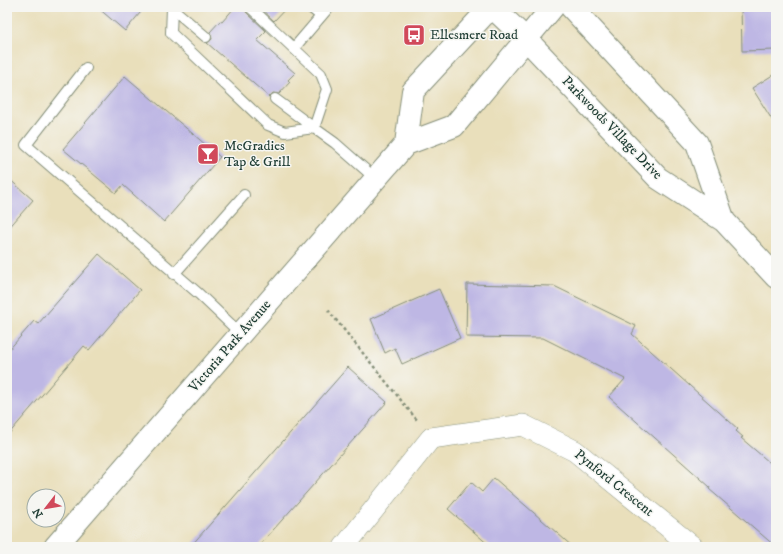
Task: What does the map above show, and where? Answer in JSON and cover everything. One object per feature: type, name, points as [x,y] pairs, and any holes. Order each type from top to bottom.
[{"type":"main road","points":[[406,144],[413,91],[491,7],[527,40]]},
{"type":"main road","name":"Victoria Park Avenue","points":[[55,547],[406,144],[454,126],[553,7]]},
{"type":"main road","name":"Parkwoods Village Drive","points":[[571,7],[696,143],[724,221]]},
{"type":"main road","name":"Parkwoods Village Drive","points":[[527,40],[658,178],[724,221],[776,277]]},
{"type":"street","name":"Pynford Crescent","points":[[431,438],[522,425],[575,451],[693,547]]},
{"type":"street","points":[[344,547],[431,438]]},
{"type":"lane","points":[[250,7],[321,74],[327,89],[314,128]]},
{"type":"lane","points":[[310,7],[321,16]]},
{"type":"lane","points":[[294,48],[329,7]]},
{"type":"lane","points":[[172,8],[171,33],[268,124],[285,132],[314,128]]},
{"type":"lane","points":[[172,8],[206,37]]},
{"type":"lane","points":[[86,68],[26,145],[241,334]]},
{"type":"lane","points":[[275,99],[335,143],[376,179]]},
{"type":"lane","points":[[174,274],[244,195]]},
{"type":"path","points":[[328,310],[431,438]]},
{"type":"building","points":[[97,7],[145,7],[125,31]]},
{"type":"building","points":[[235,7],[244,7],[246,12],[266,31],[257,40],[295,73],[288,80],[290,82],[279,94],[273,93],[269,97],[207,43],[212,39],[210,32],[220,21],[222,22]]},
{"type":"building","points":[[259,7],[287,7],[274,21]]},
{"type":"building","points":[[741,7],[776,7],[776,50],[742,51]]},
{"type":"building","points":[[776,73],[776,126],[752,88]]},
{"type":"building","points":[[125,76],[220,157],[164,222],[123,185],[116,193],[63,149]]},
{"type":"building","points":[[7,177],[33,200],[7,230]]},
{"type":"building","points":[[99,254],[140,290],[89,350],[84,346],[7,436],[7,352],[34,321],[38,324]]},
{"type":"building","points":[[467,284],[554,286],[636,326],[632,334],[738,429],[736,431],[743,437],[741,438],[776,468],[776,547],[709,489],[710,487],[609,397],[625,379],[543,338],[466,337]]},
{"type":"building","points":[[439,289],[460,338],[402,364],[395,348],[385,353],[371,319]]},
{"type":"building","points":[[348,367],[387,402],[258,547],[190,547]]},
{"type":"building","points":[[494,478],[573,547],[491,547],[448,509],[471,482],[482,492]]},
{"type":"place","name":"Ellesmere Road","points":[[414,35]]},
{"type":"place","name":"McGradies Tap & Grill","points":[[208,154]]}]
